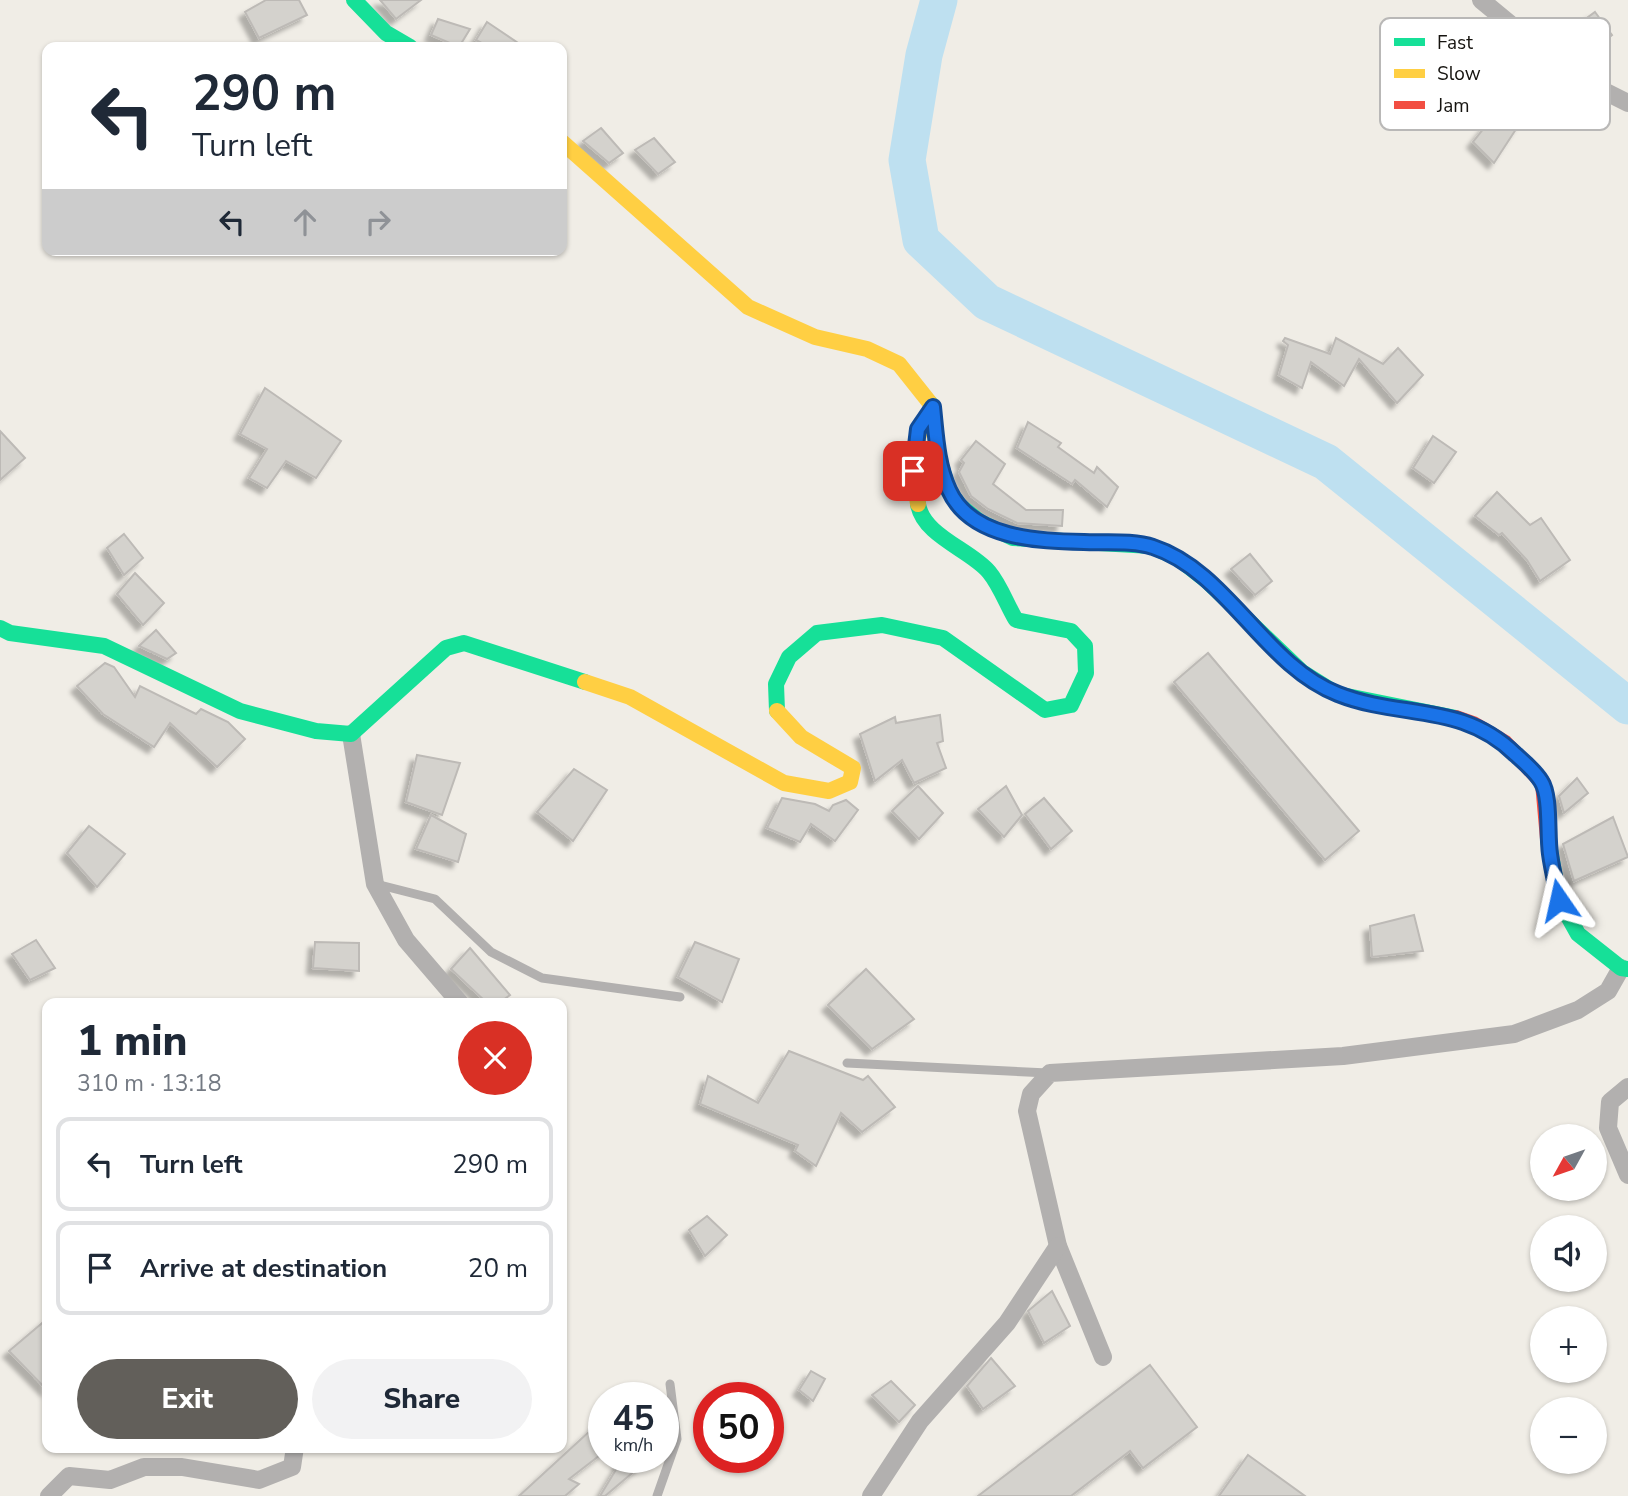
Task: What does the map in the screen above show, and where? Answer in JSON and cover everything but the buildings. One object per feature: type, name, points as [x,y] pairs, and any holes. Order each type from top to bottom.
[{"type":"street","points":[[354,0],[386,33],[401,42]]},
{"type":"street","points":[[1481,0],[1503,18]]},
{"type":"street","points":[[1610,94],[1628,103]]},
{"type":"street","points":[[567,146],[748,307],[815,337],[867,349],[899,364],[933,407],[937,452],[949,491],[960,506],[980,522],[1013,538],[1152,546],[1178,559],[1207,581],[1302,672],[1336,694],[1440,713],[1473,724],[1505,743],[1543,783],[1549,853],[1559,900],[1578,934],[1625,968],[1608,990],[1578,1010],[1514,1034],[1343,1056],[1050,1073],[1031,1094],[1027,1111],[1058,1246],[1103,1357]]},
{"type":"street","points":[[0,628],[10,634],[104,646],[240,711],[316,732],[351,734],[446,648],[464,643],[630,697],[784,783],[829,791],[850,782],[853,768],[801,737],[776,710],[776,684],[789,657],[817,633],[882,625],[943,638],[1045,710],[1071,705],[1086,673],[1085,646],[1071,631],[1016,620],[988,571],[940,536],[919,510],[913,471],[918,429],[933,407]]},
{"type":"street","points":[[351,734],[375,884],[406,940],[456,998]]},
{"type":"street","points":[[1628,1087],[1610,1102],[1608,1128],[1628,1175]]},
{"type":"street","points":[[871,1496],[920,1421],[1007,1323],[1058,1246]]},
{"type":"street","points":[[48,1496],[69,1476],[110,1480],[144,1467],[182,1467],[259,1480],[292,1467],[294,1453]]},
{"type":"lane","points":[[375,884],[435,899],[491,952],[542,978],[680,998]]},
{"type":"lane","points":[[848,1063],[1050,1073]]},
{"type":"lane","points":[[657,1496],[665,1473]]},
{"type":"waterway","points":[[939,0],[924,55],[907,160],[921,240],[987,302],[1326,462],[1628,706]]},
{"type":"traffic: fast","points":[[354,0],[386,33],[401,42]]},
{"type":"traffic: fast","points":[[930,403],[933,407],[937,452],[949,491],[960,506],[980,522],[1013,538],[1151,546],[1179,559],[1207,581],[1302,672],[1337,694],[1456,718]]},
{"type":"traffic: fast","points":[[777,711],[776,684],[789,657],[817,633],[882,625],[943,638],[1045,710],[1071,705],[1086,673],[1085,646],[1071,631],[1016,620],[989,572],[938,534],[922,515],[918,504]]},
{"type":"traffic: fast","points":[[0,628],[10,633],[104,646],[240,711],[316,731],[351,734],[446,648],[464,643],[585,682]]},
{"type":"traffic: fast","points":[[1548,839],[1559,900],[1578,934],[1621,968],[1628,969]]},
{"type":"traffic: slow","points":[[567,146],[748,307],[815,337],[867,349],[899,364],[930,403]]},
{"type":"traffic: slow","points":[[918,504],[915,454],[920,431],[933,407]]},
{"type":"traffic: slow","points":[[585,682],[630,697],[784,783],[829,791],[850,782],[853,768],[801,737],[777,711]]},
{"type":"traffic: jam","points":[[1456,718],[1473,724],[1505,743],[1543,783],[1548,839]]},
{"type":"route","points":[[913,471],[918,429],[933,407],[937,452],[949,491],[960,506],[980,522],[1013,538],[1152,546],[1178,559],[1207,581],[1256,631],[1302,672],[1336,694],[1440,713],[1473,724],[1505,743],[1543,783],[1548,816],[1549,853],[1559,900]]}]
